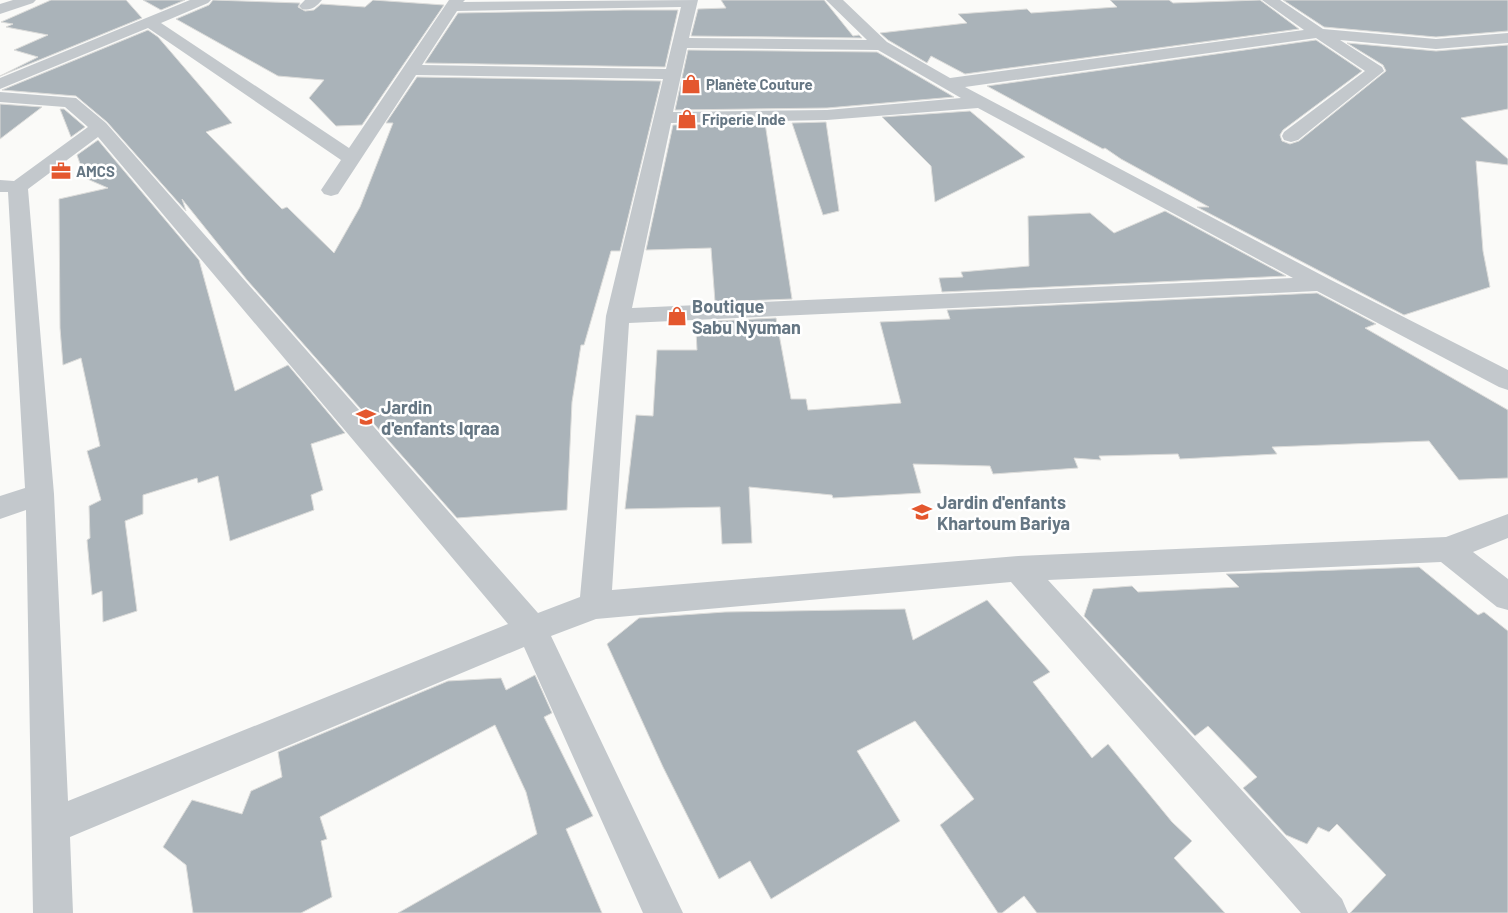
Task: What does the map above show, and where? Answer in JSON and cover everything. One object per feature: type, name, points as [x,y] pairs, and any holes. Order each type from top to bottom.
[{"type":"street","points":[[0,9],[28,0]]},
{"type":"street","points":[[0,84],[203,0]]},
{"type":"street","points":[[837,0],[881,45],[947,84],[1321,284],[1508,381]]},
{"type":"street","points":[[1270,0],[1376,71],[1291,136]]},
{"type":"street","points":[[331,190],[454,4],[689,1],[618,316],[595,606]]},
{"type":"street","points":[[151,23],[352,159]]},
{"type":"street","points":[[947,84],[1319,33],[1436,44],[1508,38]]},
{"type":"street","points":[[680,43],[881,45]]},
{"type":"street","points":[[411,70],[673,74]]},
{"type":"street","points":[[0,97],[70,102],[99,127],[532,629],[663,913]]},
{"type":"street","points":[[663,118],[827,115],[981,102]]},
{"type":"street","points":[[53,913],[40,494],[9,186],[99,127]]},
{"type":"street","points":[[618,316],[1321,284]]},
{"type":"street","points":[[0,508],[40,494]]},
{"type":"street","points":[[49,827],[532,629],[595,606],[1018,568],[1447,549],[1508,526]]},
{"type":"street","points":[[1447,549],[1508,597]]},
{"type":"street","points":[[1018,568],[1328,913]]},
{"type":"building","points":[[51,0],[126,0],[142,18],[0,76],[38,57],[14,50],[48,35],[6,27],[13,24],[1,22]]},
{"type":"building","points":[[143,0],[185,0],[161,10]]},
{"type":"building","points":[[213,0],[300,3],[298,7],[305,11],[314,10],[321,4],[365,7],[373,0],[444,5],[362,125],[336,126],[309,98],[324,80],[278,76],[176,19],[209,5]]},
{"type":"building","points":[[721,0],[824,0],[853,36],[859,35],[862,38],[691,36],[698,9],[726,8]]},
{"type":"building","points":[[1110,0],[1169,0],[1173,3],[1260,0],[1299,29],[965,74],[931,56],[927,63],[888,40],[880,33],[967,23],[958,14],[1027,9],[1031,13],[1117,7]]},
{"type":"building","points":[[1283,0],[1508,0],[1508,31],[1436,37],[1324,27]]},
{"type":"building","points":[[678,10],[665,67],[425,63],[458,13]]},
{"type":"building","points":[[148,30],[158,37],[232,123],[206,132],[282,209],[287,207],[334,253],[360,207],[393,123],[386,123],[417,77],[661,81],[620,251],[611,251],[584,345],[581,345],[572,402],[567,510],[457,518],[247,280],[182,199],[186,211],[107,122],[76,96],[2,90]]},
{"type":"building","points":[[1316,40],[1362,71],[1283,130],[1280,135],[1282,141],[1290,144],[1299,141],[1386,71],[1383,65],[1347,43],[1436,51],[1508,45],[1508,109],[1461,118],[1508,159],[1508,165],[1476,161],[1483,251],[1490,287],[1404,315],[1197,207],[1209,207],[1121,159],[1105,148],[1103,149],[987,86]]},
{"type":"building","points":[[688,50],[877,52],[954,97],[827,108],[675,110]]},
{"type":"building","points":[[0,104],[42,107],[0,139]]},
{"type":"building","points":[[60,109],[64,109],[85,127],[71,137]]},
{"type":"building","points":[[970,111],[1025,157],[935,202],[931,166],[882,117]]},
{"type":"building","points":[[826,122],[839,211],[823,215],[792,123]]},
{"type":"building","points":[[765,123],[792,299],[715,302],[711,248],[646,250],[673,125]]},
{"type":"building","points":[[98,140],[199,260],[235,391],[288,365],[345,433],[311,444],[323,490],[311,495],[314,510],[230,541],[218,476],[198,483],[197,478],[143,495],[143,514],[125,521],[137,611],[103,622],[102,591],[92,595],[87,540],[90,538],[89,506],[101,500],[87,451],[100,446],[81,358],[63,365],[60,328],[59,199],[108,188],[85,178],[77,155]]},
{"type":"building","points":[[1165,211],[1286,276],[942,292],[939,278],[963,277],[961,272],[1029,266],[1028,216],[1090,213],[1114,233]]},
{"type":"building","points":[[1317,293],[1376,324],[1365,328],[1508,410],[1508,478],[1459,480],[1429,441],[1272,447],[1277,454],[1180,459],[1178,454],[1099,456],[1101,460],[1074,458],[1078,468],[993,474],[990,466],[913,464],[921,493],[833,498],[832,495],[749,487],[752,543],[722,544],[720,507],[625,509],[636,415],[653,416],[657,350],[697,350],[696,331],[717,330],[717,321],[776,318],[791,399],[806,399],[808,410],[901,403],[880,322],[950,319],[947,310]]},
{"type":"building","points":[[1419,567],[1478,615],[1484,612],[1508,631],[1508,913],[1350,913],[1386,875],[1337,824],[1329,832],[1318,827],[1307,844],[1286,835],[1243,788],[1257,777],[1208,726],[1195,736],[1084,616],[1093,589],[1132,586],[1138,592],[1239,587],[1226,574]]},
{"type":"building","points":[[987,600],[1050,672],[1033,682],[1092,758],[1108,744],[1172,822],[1192,841],[1174,858],[1225,913],[1037,913],[1024,896],[1002,913],[998,913],[940,825],[974,799],[915,721],[857,751],[900,821],[771,899],[750,861],[719,879],[663,767],[607,644],[639,618],[725,612],[905,609],[913,640]]},
{"type":"building","points":[[535,675],[552,713],[544,717],[593,816],[566,829],[602,913],[398,913],[537,834],[526,792],[495,725],[320,817],[327,839],[321,841],[332,897],[301,913],[193,913],[186,865],[163,847],[192,800],[242,814],[251,791],[282,777],[278,752],[448,681],[501,678],[506,690]]},
{"type":"place","name":"Planète Couture","points":[[691,84]]},
{"type":"place","name":"Friperie Inde","points":[[687,119]]},
{"type":"place","name":"AMCS","points":[[61,171]]},
{"type":"place","name":"Boutique Sabu Nyuman","points":[[677,316]]},
{"type":"place","name":"Jardin d'enfants Iqraa","points":[[366,417]]},
{"type":"place","name":"Jardin d'enfants Khartoum Bariya","points":[[922,512]]}]
